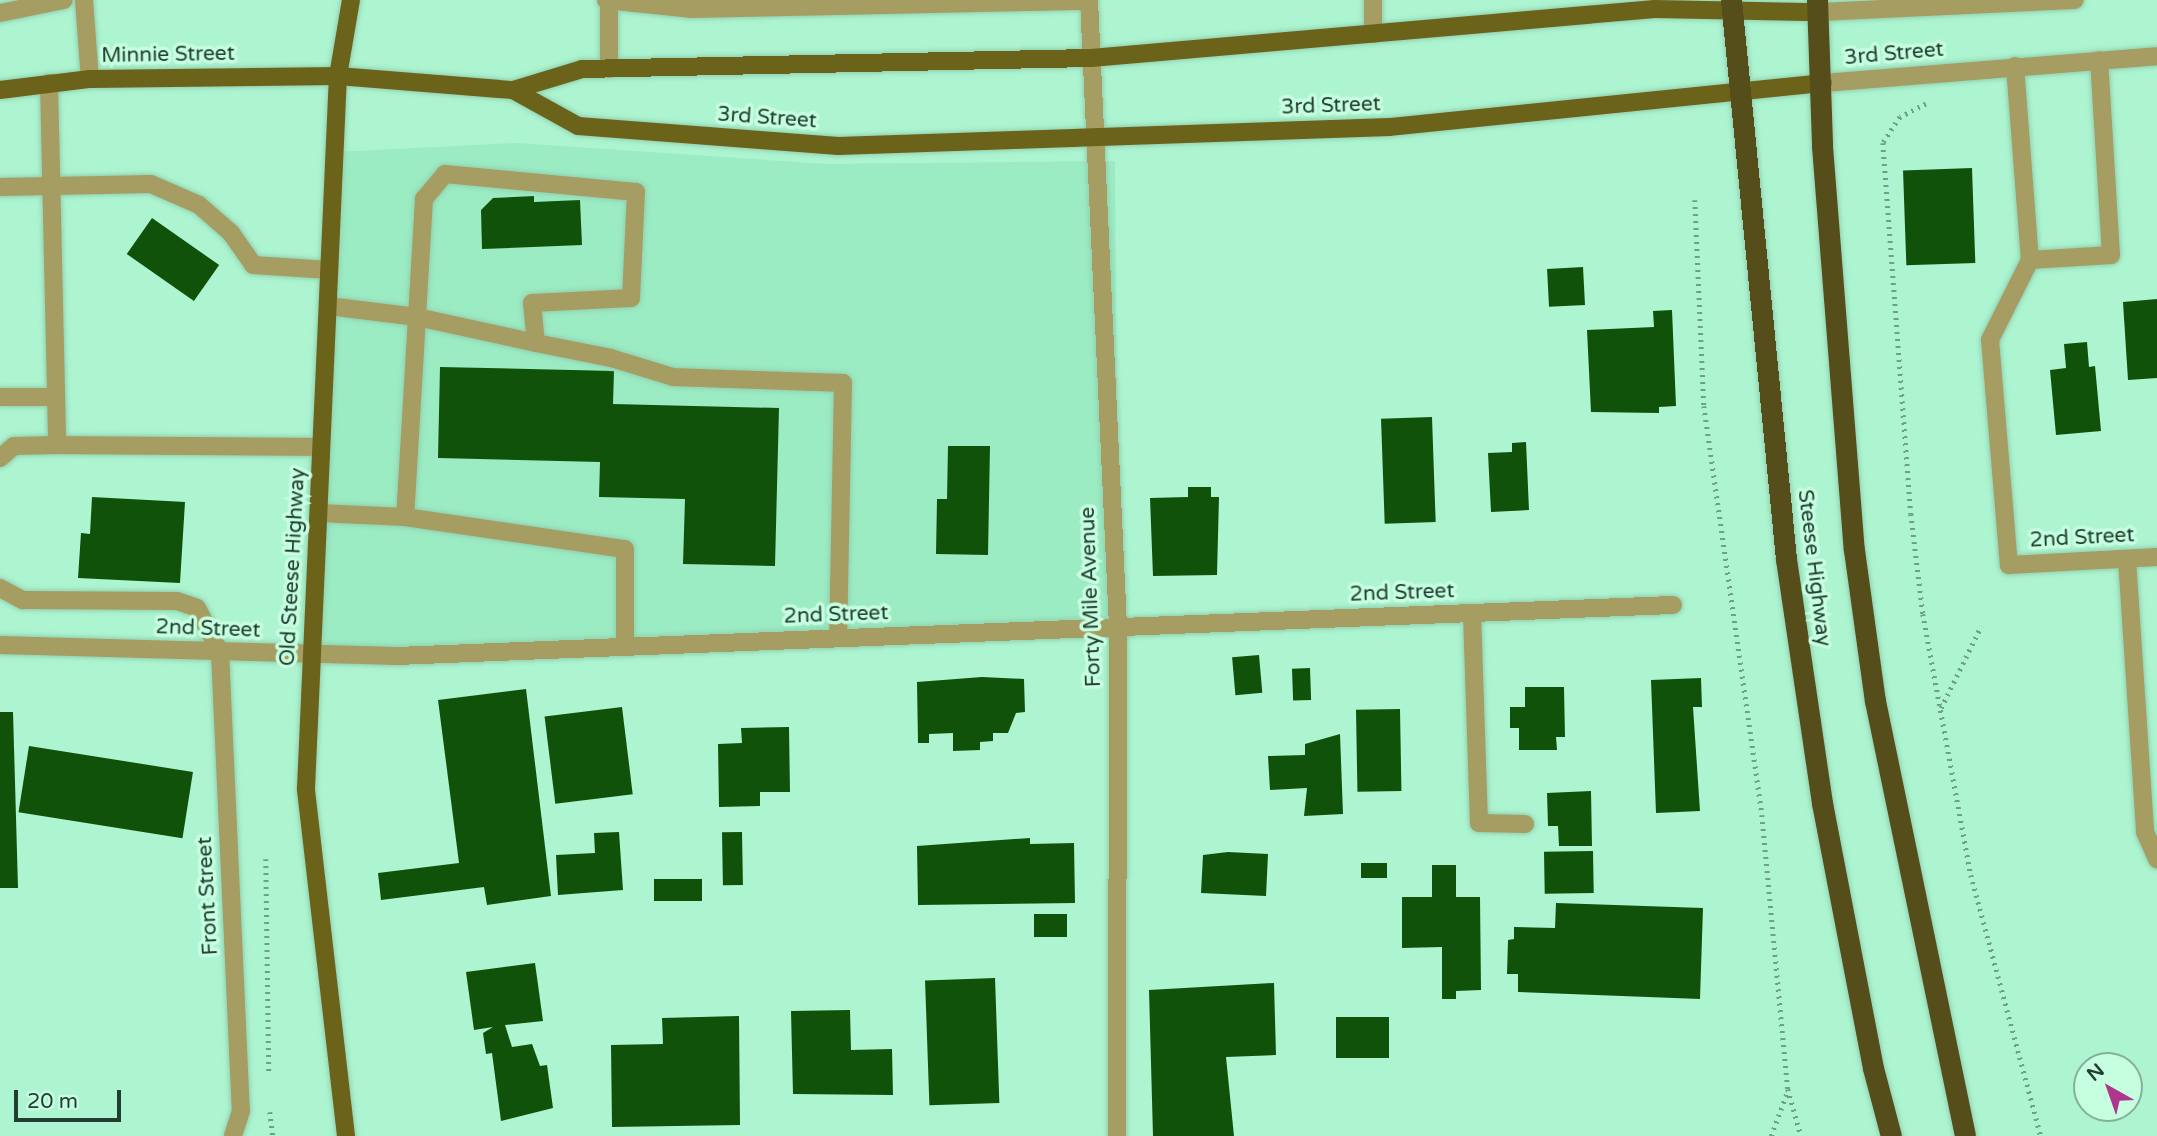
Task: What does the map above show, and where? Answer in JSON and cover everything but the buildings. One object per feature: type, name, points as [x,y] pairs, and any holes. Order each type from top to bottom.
[{"type":"highway","name":"Steese Highway","points":[[1731,5],[1788,573],[1822,803],[1873,1068],[1891,1136]]},
{"type":"highway","name":"Steese Highway","points":[[1818,6],[1823,83],[1822,146],[1854,550],[1875,701],[1965,1136]]},
{"type":"main road","name":"Old Steese Highway","points":[[346,1136],[306,788],[338,76],[351,0]]},
{"type":"main road","name":"3rd Street","points":[[338,76],[513,90],[582,69],[1091,58],[1655,9],[1731,5],[1818,6]]},
{"type":"main road","name":"Minnie Street","points":[[0,90],[90,79],[338,76]]},
{"type":"main road","name":"3rd Street","points":[[513,90],[578,126],[838,146],[1094,135],[1390,127],[1667,102],[1740,89],[1823,83]]},
{"type":"street","points":[[0,13],[64,0]]},
{"type":"street","points":[[84,0],[90,79]]},
{"type":"street","points":[[609,69],[608,0],[691,9],[1089,1]]},
{"type":"street","points":[[1373,0],[1373,34]]},
{"type":"street","name":"3rd Street","points":[[1818,6],[2075,0]]},
{"type":"street","name":"Forty Mile Avenue","points":[[1089,1],[1118,627],[1117,1136]]},
{"type":"street","name":"3rd Street","points":[[1823,83],[2157,56]]},
{"type":"street","points":[[2015,66],[2030,260],[2111,255],[2099,60]]},
{"type":"street","points":[[50,83],[57,444]]},
{"type":"street","points":[[405,517],[424,199],[445,174],[636,192],[631,298],[532,303],[536,343]]},
{"type":"street","points":[[0,187],[151,184],[199,205],[232,233],[253,265],[329,270]]},
{"type":"street","name":"2nd Street","points":[[2030,260],[1990,340],[2009,565],[2157,557]]},
{"type":"street","points":[[328,306],[417,317],[673,377],[843,383],[838,638]]},
{"type":"street","points":[[0,397],[56,397]]},
{"type":"street","points":[[0,458],[14,446],[57,444],[321,447]]},
{"type":"street","points":[[319,513],[405,517],[625,549],[625,646]]},
{"type":"street","points":[[2127,559],[2145,831],[2157,859]]},
{"type":"street","points":[[0,588],[23,600],[177,601],[197,608],[220,652]]},
{"type":"street","name":"2nd Street","points":[[0,645],[312,655],[625,646],[1674,605]]},
{"type":"street","points":[[1472,612],[1479,822],[1525,824]]},
{"type":"street","name":"Front Street","points":[[220,652],[241,1111],[233,1136]]},
{"type":"path","points":[[1936,101],[1900,117],[1883,143],[1911,514],[1941,708],[1971,875],[2041,1136]]},
{"type":"path","points":[[1695,200],[1704,406],[1762,815],[1788,1089],[1801,1136]]},
{"type":"path","points":[[1941,708],[1981,626]]},
{"type":"path","points":[[266,859],[270,1084]]},
{"type":"path","points":[[1771,1136],[1788,1089]]},
{"type":"path","points":[[270,1098],[273,1136]]},
{"type":"shaded area","points":[[516,143],[825,164],[1115,161],[1118,627],[312,655],[335,152]]}]
